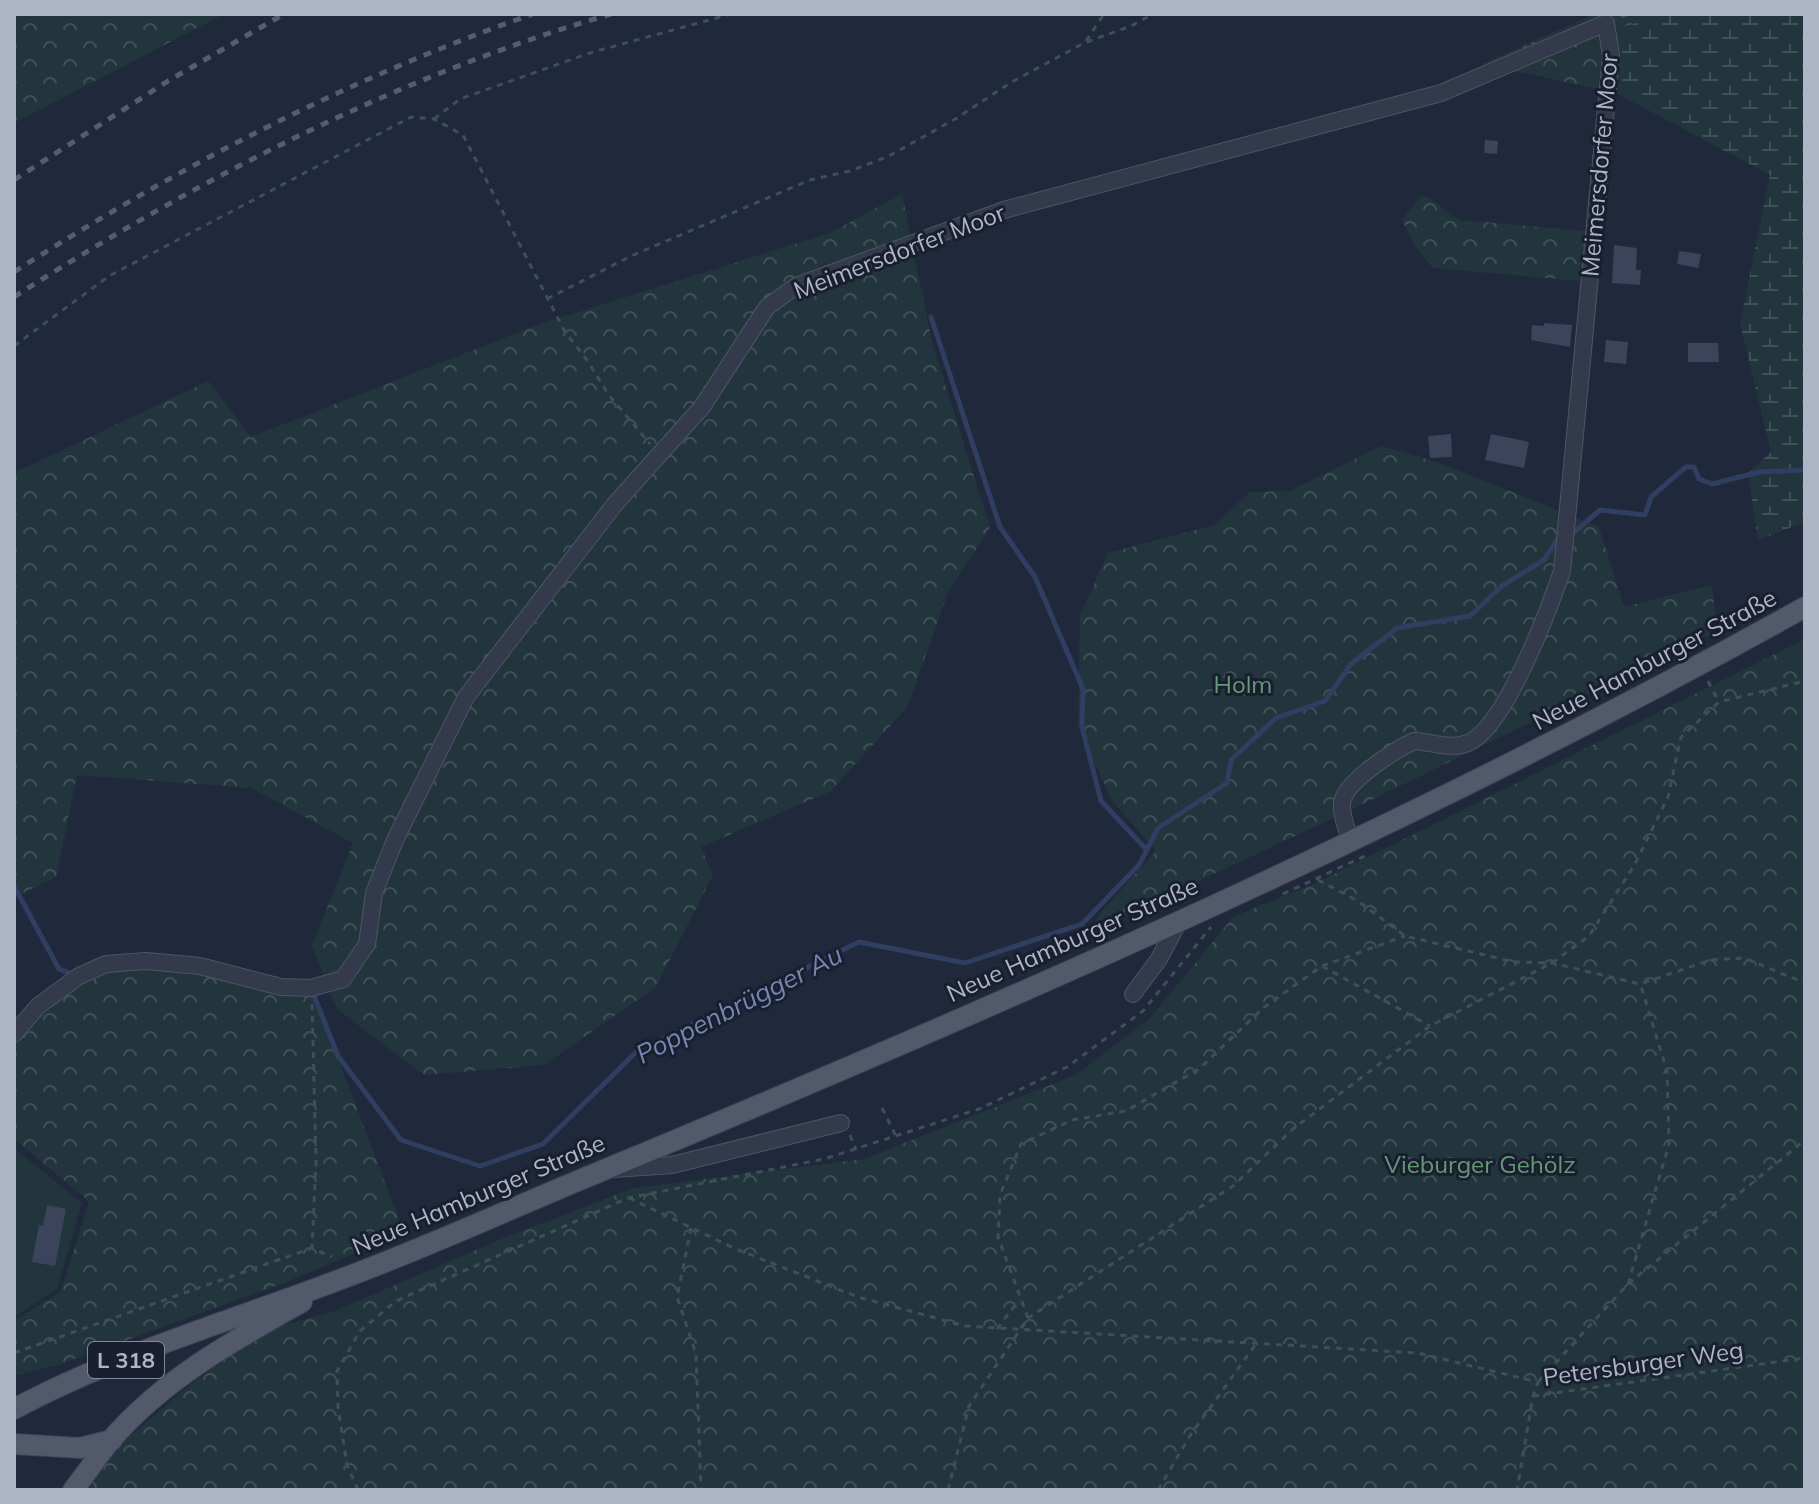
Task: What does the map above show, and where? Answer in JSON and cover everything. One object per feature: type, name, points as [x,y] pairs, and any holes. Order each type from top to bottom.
[{"type":"main road","name":"Neue Hamburger Straße","points":[[343,1279],[1179,921],[1532,753],[1805,607]]},
{"type":"main road","name":"L 318","points":[[14,1409],[214,1323],[343,1279]]},
{"type":"main road","points":[[73,1490],[112,1440],[199,1363],[343,1279]]},
{"type":"main road","points":[[14,1402],[37,1397]]},
{"type":"main road","points":[[14,1444],[68,1448],[112,1440]]},
{"type":"street","name":"Meimersdorfer Moor","points":[[14,1034],[38,1006],[79,976],[106,964],[146,961],[200,966],[281,987],[311,988],[343,979],[367,944],[374,893],[395,840],[466,697],[615,504],[702,407],[767,307],[796,286],[1004,210],[1441,93],[1606,23],[1611,56],[1562,571],[1546,619],[1489,726],[1470,742],[1456,746],[1444,747],[1414,741],[1352,784],[1342,801],[1343,820],[1351,841]]},
{"type":"street","points":[[1133,994],[1159,959],[1179,921]]},
{"type":"street","points":[[603,1170],[672,1165],[841,1123]]},
{"type":"path","points":[[434,119],[460,99],[548,67],[731,14]]},
{"type":"path","points":[[1084,43],[1104,14]]},
{"type":"path","points":[[547,299],[631,256],[810,180],[850,171],[889,156],[1084,43],[1153,14]]},
{"type":"path","points":[[14,346],[109,276],[411,117],[434,119],[463,135],[565,332],[608,394],[661,456]]},
{"type":"path","points":[[1719,702],[1708,680],[1720,674]]},
{"type":"path","points":[[948,1490],[969,1406],[1028,1318],[1233,1186],[1293,1129],[1430,1026],[1552,963],[1589,936],[1628,876],[1668,797],[1681,737],[1719,702],[1805,681]]},
{"type":"path","points":[[1279,896],[1375,851]]},
{"type":"path","points":[[1318,880],[1358,901],[1405,936],[1514,962],[1552,963],[1640,984],[1711,960],[1744,958],[1805,983]]},
{"type":"path","points":[[358,1490],[347,1465],[338,1407],[337,1371],[360,1331],[404,1296],[628,1198],[824,1159],[897,1138],[979,1109],[1067,1067],[1143,1011],[1214,924]]},
{"type":"path","points":[[1028,1318],[998,1237],[1000,1195],[1021,1144],[1072,1120],[1126,1111],[1199,1069],[1263,1008],[1322,966],[1405,936]]},
{"type":"path","points":[[1322,966],[1430,1026]]},
{"type":"path","points":[[1628,1284],[1669,1144],[1667,1071],[1640,984]]},
{"type":"path","points":[[311,988],[316,1103],[312,1248]]},
{"type":"path","points":[[882,1108],[897,1138]]},
{"type":"path","points":[[1533,1396],[1538,1382],[1628,1284],[1805,1140]]},
{"type":"path","points":[[628,1198],[691,1228],[858,1297],[965,1326],[1418,1353],[1538,1382]]},
{"type":"path","points":[[691,1228],[677,1297],[696,1354],[701,1490]]},
{"type":"path","points":[[14,1353],[312,1248],[332,1257]]},
{"type":"path","points":[[997,1329],[1019,1300]]},
{"type":"path","points":[[1158,1490],[1191,1434],[1256,1344]]},
{"type":"path","name":"Petersburger Weg","points":[[1517,1490],[1533,1396],[1805,1358]]},
{"type":"green space","points":[[14,14],[224,14],[14,123]]},
{"type":"green space","points":[[1595,14],[1664,14],[1617,29],[1616,93],[1482,64]]},
{"type":"green space","points":[[1664,14],[1805,14],[1805,522],[1758,540],[1748,473],[1771,452],[1740,324],[1770,175],[1616,93],[1617,29]]},
{"type":"green space","points":[[902,194],[932,342],[990,528],[948,592],[908,706],[831,791],[701,847],[713,875],[656,987],[544,1065],[424,1075],[336,1008],[312,945],[353,843],[251,788],[77,775],[56,877],[19,895],[14,886],[14,473],[208,381],[251,437],[540,324],[830,233]]},
{"type":"green space","points":[[1421,196],[1461,220],[1586,231],[1580,281],[1433,268],[1417,249],[1402,220]]},
{"type":"green space","name":"Holm","points":[[1381,446],[1440,463],[1599,527],[1624,607],[1712,585],[1717,631],[1353,809],[1089,932],[1101,912],[1156,851],[1113,802],[1078,727],[1080,615],[1108,553],[1214,525],[1250,492],[1290,491]]},
{"type":"green space","name":"Vieburger Gehölz","points":[[1805,639],[1805,1490],[86,1490],[123,1442],[191,1384],[266,1330],[335,1311],[499,1240],[634,1188],[864,1159],[1076,1075],[1150,1018],[1233,917],[1316,883]]},
{"type":"green space","points":[[146,961],[311,988],[404,1232],[289,1281],[61,1364],[14,1376],[14,1321],[61,1291],[89,1201],[14,1139],[14,1034],[79,976]]},
{"type":"green space","points":[[14,1148],[82,1203],[57,1289],[14,1317]]},
{"type":"building","points":[[1485,140],[1498,141],[1497,154],[1484,153]]},
{"type":"building","points":[[1614,245],[1637,248],[1636,270],[1641,270],[1640,285],[1612,283]]},
{"type":"building","points":[[1679,251],[1701,254],[1698,268],[1677,264]]},
{"type":"building","points":[[1544,323],[1572,325],[1570,347],[1531,340],[1532,325],[1544,326]]},
{"type":"building","points":[[1606,340],[1628,342],[1626,364],[1604,362]]},
{"type":"building","points":[[1688,343],[1718,343],[1719,362],[1688,362]]},
{"type":"building","points":[[1451,434],[1452,457],[1430,458],[1428,436]]},
{"type":"building","points":[[1491,434],[1529,442],[1524,468],[1485,460]]},
{"type":"building","points":[[47,1205],[66,1209],[55,1266],[32,1262],[39,1225],[43,1226]]},
{"type":"waterway","points":[[931,317],[1000,527],[1035,577],[1083,689],[1082,727],[1101,801],[1147,850]]},
{"type":"waterway","name":"Poppenbrügger Au","points":[[1573,533],[1600,510],[1645,515],[1651,497],[1686,467],[1694,467],[1699,479],[1712,484],[1759,472],[1805,470]]},
{"type":"waterway","name":"Poppenbrügger Au","points":[[313,993],[338,1056],[401,1140],[480,1166],[543,1144],[636,1052],[859,942],[965,963],[1082,924],[1139,865],[1158,828],[1227,783],[1231,760],[1276,718],[1325,701],[1351,664],[1397,628],[1470,616],[1502,586],[1544,560],[1557,540]]},
{"type":"waterway","points":[[14,886],[59,969],[75,975]]},
{"type":"railway","points":[[14,180],[168,81],[284,14]]},
{"type":"railway","points":[[14,272],[138,196],[266,128],[397,67],[533,14]]},
{"type":"railway","points":[[14,297],[156,211],[302,134],[454,68],[611,14]]}]
